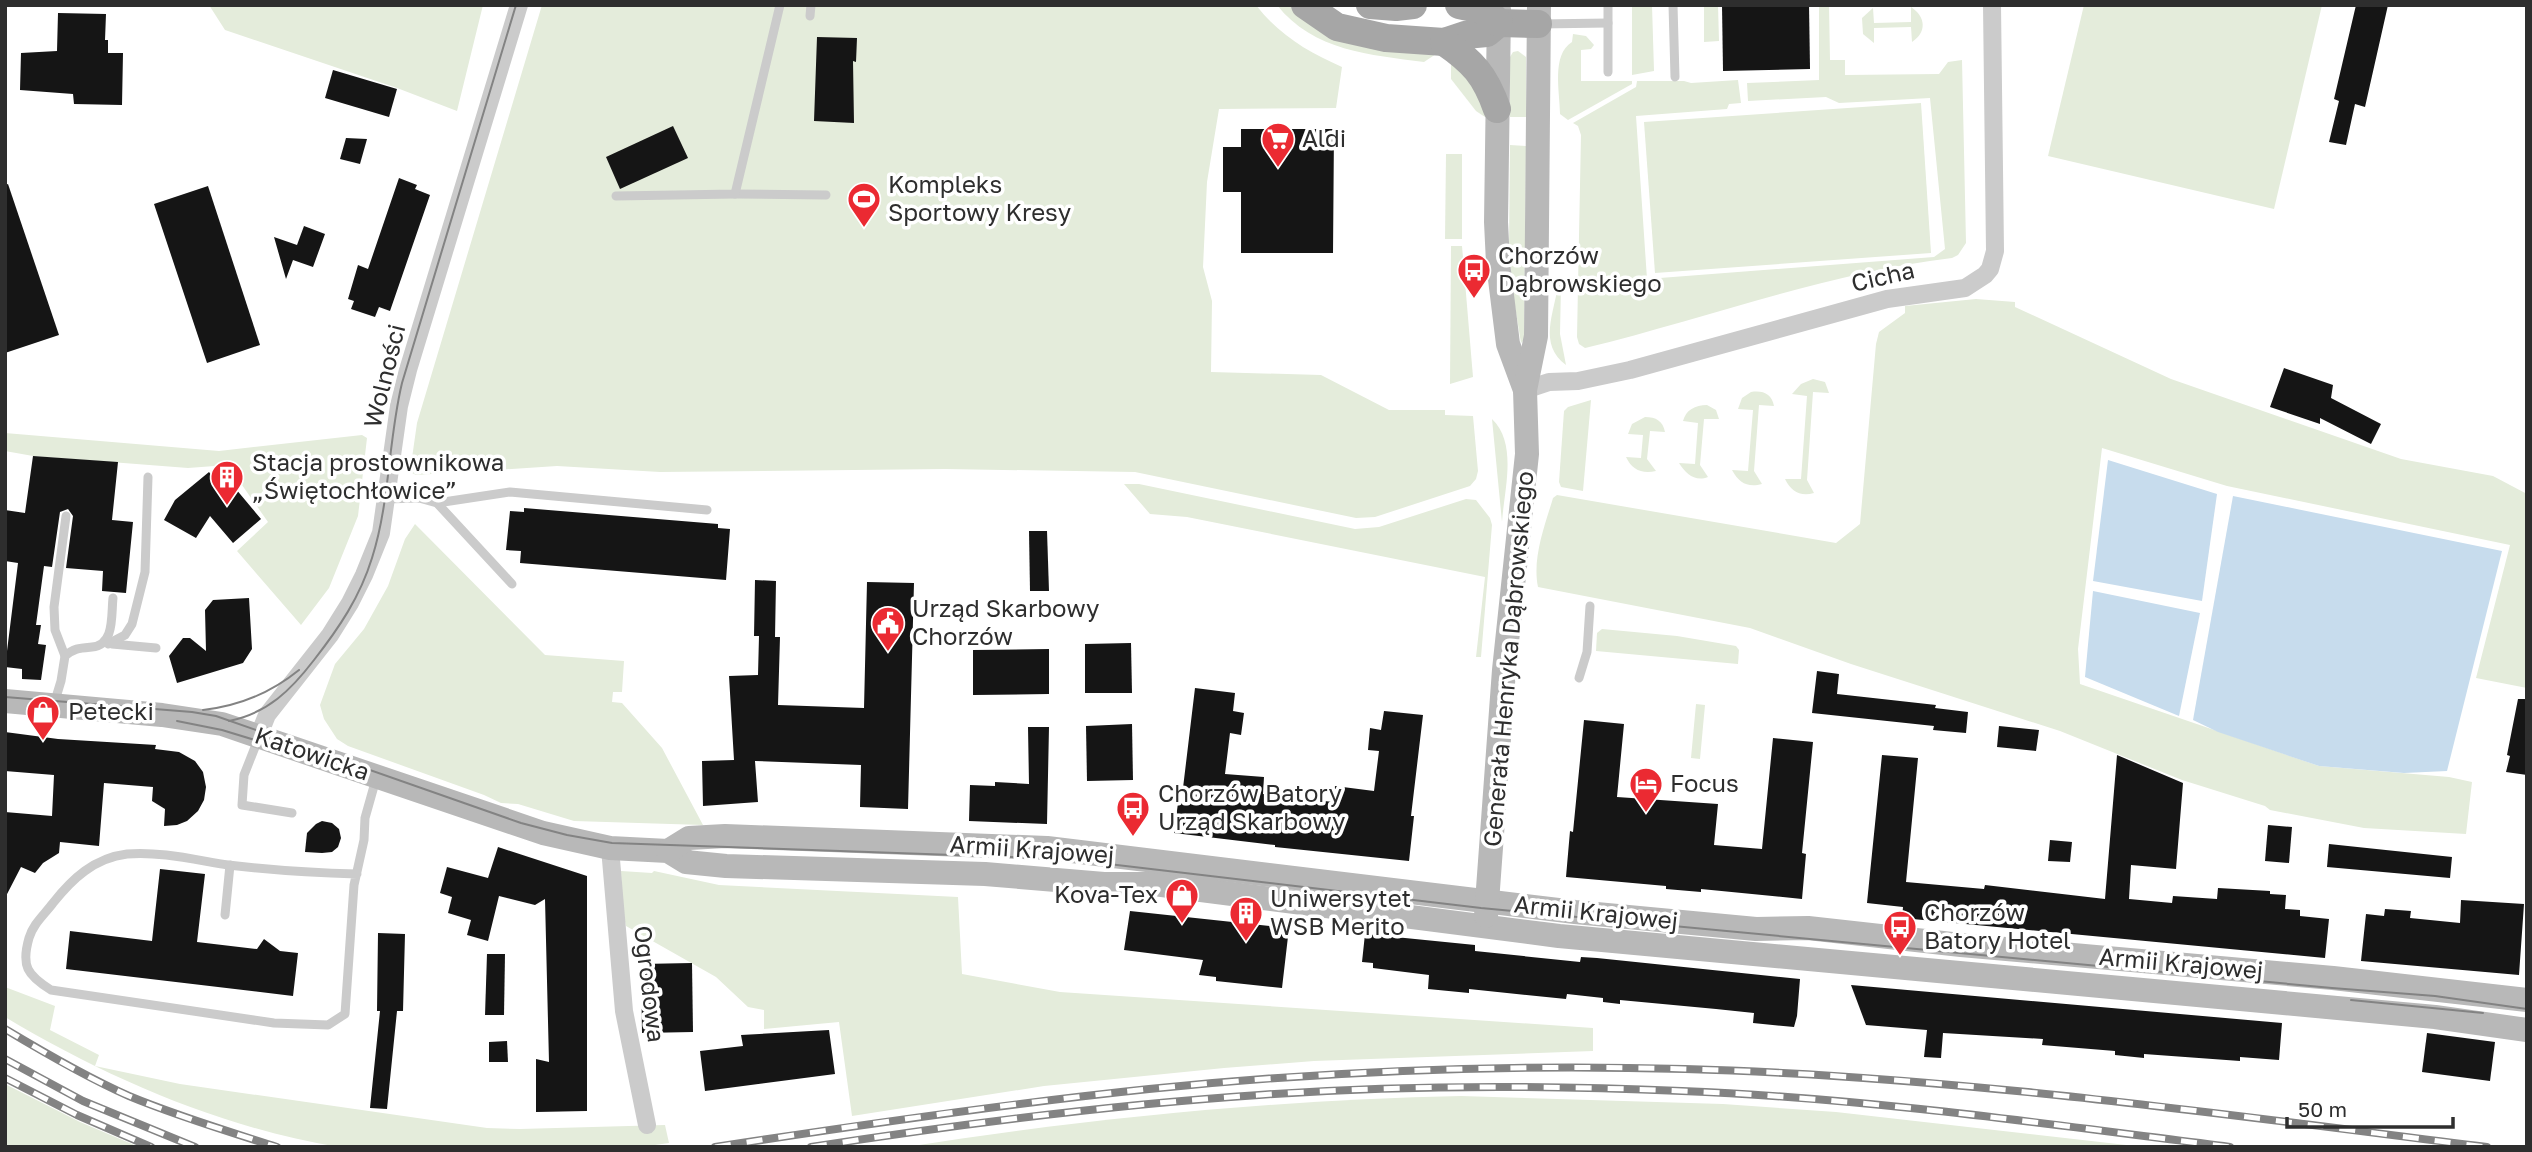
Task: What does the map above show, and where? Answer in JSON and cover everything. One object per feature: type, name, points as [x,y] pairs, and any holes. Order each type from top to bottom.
[{"type":"main road","points":[[1305,5],[1337,27],[1386,38],[1444,42],[1465,35],[1487,33],[1499,14]]},
{"type":"main road","points":[[1370,5],[1413,5]]},
{"type":"main road","points":[[1459,5],[1499,14],[1539,14]]},
{"type":"main road","points":[[1444,42],[1467,58],[1480,72],[1497,109]]},
{"type":"street","name":"Wolności","points":[[259,735],[267,715],[330,635],[350,603],[381,533],[399,406],[408,370],[519,5]]},
{"type":"street","name":"Cicha","points":[[1525,390],[1549,382],[1578,381],[1630,370],[1887,299],[1965,288],[1979,281],[1990,269],[1995,251],[1992,5]]},
{"type":"street","name":"Generała Henryka Dąbrowskiego","points":[[1499,14],[1496,222],[1508,344],[1525,390]]},
{"type":"street","name":"Generała Henryka Dąbrowskiego","points":[[1486,927],[1504,670],[1527,454],[1525,390],[1536,336],[1539,14]]},
{"type":"street","name":"Katowicka","points":[[5,701],[199,720],[259,735],[519,826],[610,848]]},
{"type":"street","name":"Armii Krajowej","points":[[668,851],[689,838],[725,836],[1034,846],[1488,901],[1756,929],[1822,930],[1961,945],[2308,975],[2519,999]]},
{"type":"street","points":[[694,838],[694,863]]},
{"type":"street","points":[[943,844],[943,874]]},
{"type":"street","points":[[1034,846],[1034,877]]},
{"type":"street","name":"Armii Krajowej","points":[[610,848],[668,851],[686,862],[726,866],[1034,877],[1104,884],[1154,884],[1559,936],[2444,1018],[2518,1028]]},
{"type":"street","name":"Ogrodowa","points":[[610,848],[624,1011],[648,1125]]},
{"type":"street","points":[[1069,850],[1072,880]]},
{"type":"street","points":[[1820,960],[1822,930]]},
{"type":"street","points":[[1960,973],[1961,945]]},
{"type":"street","points":[[2034,980],[2037,951]]},
{"type":"street","points":[[2120,988],[2124,959]]},
{"type":"street","points":[[2204,996],[2206,966]]},
{"type":"street","points":[[2245,1000],[2248,970]]},
{"type":"street","points":[[2280,1003],[2281,973]]},
{"type":"street","points":[[2308,975],[2319,1007]]},
{"type":"street","points":[[2319,1007],[2333,978]]},
{"type":"street","points":[[2444,1018],[2446,989]]},
{"type":"street","points":[[2518,1028],[2519,999]]},
{"type":"lane","points":[[735,194],[780,5]]},
{"type":"lane","points":[[810,16],[811,5]]},
{"type":"lane","points":[[1608,5],[1608,72]]},
{"type":"lane","points":[[1673,5],[1675,76]]},
{"type":"lane","points":[[1539,14],[1608,23]]},
{"type":"lane","points":[[616,196],[826,195]]},
{"type":"lane","points":[[104,644],[125,635],[132,624],[145,572],[148,477]]},
{"type":"lane","points":[[386,499],[419,498],[437,503],[510,492],[707,510]]},
{"type":"lane","points":[[437,503],[512,584]]},
{"type":"lane","points":[[53,706],[65,656],[55,630],[54,616],[66,516]]},
{"type":"lane","points":[[104,644],[110,633],[113,598]]},
{"type":"lane","points":[[1579,678],[1587,652],[1590,606]]},
{"type":"lane","points":[[65,656],[75,648],[104,644],[156,648]]},
{"type":"lane","points":[[259,735],[244,775],[242,805],[292,813]]},
{"type":"lane","points":[[357,874],[280,871],[157,855],[127,854],[96,864],[71,879],[32,929],[24,957],[27,969],[35,980],[51,990],[274,1023],[328,1026],[345,1014],[357,874],[364,840],[365,818],[376,777]]},
{"type":"lane","points":[[225,915],[230,865]]},
{"type":"green space","points":[[209,5],[483,5],[457,111],[225,30]]},
{"type":"green space","name":"Kompleks Sportowy Kresy","points":[[542,5],[1256,5],[1274,25],[1295,42],[1342,67],[1336,108],[1219,109],[1207,182],[1203,267],[1212,301],[1211,372],[1321,375],[1389,410],[1445,410],[1445,415],[1473,416],[1478,471],[1476,479],[1470,486],[1375,517],[1356,518],[1135,472],[945,469],[660,472],[557,466],[416,475],[410,472],[417,423]]},
{"type":"green space","points":[[1277,5],[1291,5],[1436,54],[1424,62],[1344,48],[1308,32],[1291,20]]},
{"type":"green space","points":[[1632,5],[1652,5],[1654,71],[1632,75]]},
{"type":"green space","points":[[1704,5],[1718,5],[1719,41],[1704,42]]},
{"type":"green space","points":[[1819,5],[1829,5],[1830,60],[1845,60],[1845,75],[1939,74],[1948,62],[1962,60],[1966,243],[1958,255],[1813,285],[1585,348],[1579,344],[1581,135],[1578,126],[1573,123],[1636,87],[1637,81],[1691,83],[1738,80],[1741,103],[1729,104],[1727,109],[1636,116],[1647,279],[1934,257],[1945,249],[1930,98],[1839,103],[1826,97],[1748,101],[1747,83],[1819,80]]},
{"type":"green space","points":[[2084,5],[2322,5],[2274,209],[2048,156]]},
{"type":"green space","points":[[1911,7],[1920,15],[1923,24],[1920,34],[1912,42],[1911,27],[1874,28],[1874,43],[1863,34],[1862,18],[1873,8],[1874,23],[1911,22]]},
{"type":"green space","points":[[1573,34],[1586,36],[1594,45],[1591,49],[1581,50],[1581,81],[1632,81],[1632,84],[1568,120],[1560,114],[1558,75],[1561,56],[1572,42]]},
{"type":"green space","points":[[1518,51],[1526,57],[1526,117],[1510,117],[1510,57],[1513,52]]},
{"type":"green space","points":[[1451,59],[1482,95],[1485,117],[1476,111],[1451,79]]},
{"type":"green space","points":[[1921,103],[1931,253],[1655,273],[1644,122]]},
{"type":"green space","points":[[1510,145],[1526,146],[1524,340],[1521,343],[1509,248]]},
{"type":"green space","points":[[1446,154],[1462,154],[1462,239],[1445,239]]},
{"type":"green space","points":[[1451,246],[1462,246],[1473,377],[1450,384]]},
{"type":"green space","points":[[1558,285],[1561,285],[1560,334],[1566,365],[1557,357],[1550,338]]},
{"type":"green space","points":[[1976,299],[2015,302],[2015,307],[2171,379],[2401,459],[2493,476],[2527,494],[2527,688],[2476,678],[2510,545],[2227,486],[2102,448],[2078,649],[2080,684],[2319,766],[2449,777],[2472,782],[2466,834],[2364,828],[2270,810],[2265,806],[2182,780],[2060,731],[1851,664],[1750,628],[1538,587],[1540,542],[1553,498],[1557,495],[1836,543],[1860,524],[1879,332],[1905,313],[1905,306]]},
{"type":"green space","points":[[1813,379],[1825,382],[1829,393],[1813,392],[1807,480],[1814,493],[1804,494],[1793,490],[1785,479],[1801,479],[1807,396],[1792,394],[1801,384]]},
{"type":"green space","points":[[1751,392],[1766,394],[1774,406],[1759,405],[1754,471],[1762,484],[1748,485],[1732,470],[1748,471],[1753,410],[1738,409],[1742,398]]},
{"type":"green space","points":[[1591,400],[1583,491],[1561,487],[1559,482],[1564,411],[1568,407]]},
{"type":"green space","points":[[1707,405],[1716,410],[1719,419],[1704,419],[1700,465],[1708,477],[1695,478],[1679,463],[1695,464],[1698,423],[1683,421],[1692,409]]},
{"type":"green space","points":[[1645,417],[1658,420],[1665,432],[1650,431],[1647,459],[1656,471],[1651,472],[1634,468],[1626,457],[1641,458],[1643,435],[1628,434],[1632,424]]},
{"type":"green space","points":[[1492,419],[1500,429],[1507,454],[1502,522]]},
{"type":"green space","points":[[5,433],[219,451],[362,435],[367,438],[358,516],[329,588],[301,625],[237,551],[268,522],[228,465],[188,468],[33,456],[5,451]]},
{"type":"green space","points":[[1124,484],[1139,484],[1355,529],[1379,527],[1466,499],[1476,500],[1492,525],[1481,657],[1476,657],[1485,577],[1187,517],[1150,514]]},
{"type":"green space","points":[[415,524],[545,655],[624,661],[622,692],[613,692],[612,702],[622,703],[662,748],[703,825],[574,821],[518,804],[501,803],[348,746],[337,739],[324,719],[320,705],[335,664],[364,629],[388,586],[405,539]]},
{"type":"green space","points":[[1602,629],[1677,636],[1736,646],[1739,650],[1738,664],[1596,651],[1597,633]]},
{"type":"green space","points":[[1696,704],[1705,705],[1700,759],[1691,758]]},
{"type":"green space","points":[[621,871],[654,871],[719,885],[958,897],[962,974],[1060,992],[1593,1028],[1593,1051],[1314,1061],[1224,1068],[1044,1086],[852,1116],[839,1022],[764,1029],[764,1010],[748,1007],[716,977],[626,926],[622,909]]},
{"type":"green space","points":[[5,987],[55,1006],[50,1030],[99,1055],[95,1066],[5,1017]]},
{"type":"green space","points":[[96,1066],[180,1084],[487,1128],[665,1125],[669,1143],[641,1147],[338,1147],[251,1127],[208,1113]]},
{"type":"green space","points":[[5,1084],[80,1122],[139,1147],[5,1147]]},
{"type":"green space","points":[[1461,1096],[1723,1104],[1836,1112],[2144,1147],[906,1147],[1044,1127],[1183,1112]]},
{"type":"water","points":[[2108,460],[2217,494],[2202,601],[2093,581]]},
{"type":"water","points":[[2233,496],[2502,551],[2447,771],[2404,773],[2319,766],[2218,732],[2193,720]]},
{"type":"water","points":[[2093,591],[2200,613],[2179,716],[2085,677]]},
{"type":"building","points":[[1722,5],[1809,5],[1810,69],[1723,71]]},
{"type":"building","points":[[2356,5],[2388,5],[2365,107],[2355,104],[2346,145],[2329,142],[2339,101],[2334,99]]},
{"type":"building","points":[[58,13],[106,14],[105,40],[108,40],[108,53],[123,53],[122,105],[74,104],[73,94],[20,90],[21,53],[57,51]]},
{"type":"building","points":[[817,37],[857,38],[856,62],[853,61],[854,123],[814,121]]},
{"type":"building","points":[[333,70],[397,89],[389,117],[325,98]]},
{"type":"building","points":[[673,126],[688,158],[620,189],[606,157]]},
{"type":"building","name":"Aldi","points":[[1241,129],[1334,129],[1333,253],[1241,253],[1241,192],[1223,192],[1223,147],[1241,147]]},
{"type":"building","points":[[346,138],[367,139],[360,164],[340,159]]},
{"type":"building","points":[[399,178],[417,185],[415,189],[430,195],[390,311],[379,307],[375,317],[351,309],[354,301],[348,299],[358,265],[368,269]]},
{"type":"building","points":[[8,184],[59,335],[5,353],[5,185]]},
{"type":"building","points":[[208,186],[260,345],[207,363],[154,204]]},
{"type":"building","points":[[304,226],[325,234],[313,267],[293,260],[286,279],[274,237],[297,245]]},
{"type":"building","points":[[2284,368],[2333,385],[2331,398],[2381,424],[2371,444],[2320,418],[2320,424],[2270,407]]},
{"type":"building","points":[[33,456],[118,462],[112,520],[133,522],[126,593],[102,591],[103,571],[66,568],[73,516],[68,509],[60,512],[52,567],[44,566],[36,625],[41,625],[38,644],[46,645],[41,680],[22,679],[22,669],[5,667],[18,563],[5,561],[5,510],[25,513]]},
{"type":"building","name":"Stacja prostownikowa „Świętochłowice”","points":[[209,472],[217,482],[225,476],[261,519],[233,543],[210,516],[196,538],[164,520],[175,500]]},
{"type":"building","points":[[524,508],[718,524],[718,528],[730,529],[726,580],[520,563],[521,551],[506,550],[510,511],[524,512]]},
{"type":"building","points":[[1029,531],[1047,531],[1049,591],[1030,591]]},
{"type":"building","points":[[755,580],[776,581],[775,637],[780,637],[778,705],[864,708],[867,582],[914,583],[908,809],[860,807],[861,765],[755,761],[758,802],[703,806],[702,761],[734,760],[729,676],[758,675],[759,636],[754,636]]},
{"type":"building","points":[[249,598],[252,649],[243,663],[177,683],[169,656],[183,638],[190,638],[206,651],[205,610],[213,600]]},
{"type":"building","points":[[1131,643],[1132,693],[1085,693],[1085,644]]},
{"type":"building","points":[[1049,649],[1049,694],[973,695],[973,650]]},
{"type":"building","points":[[1817,671],[1839,674],[1837,694],[1936,705],[1935,708],[1968,712],[1966,733],[1933,730],[1934,726],[1812,713]]},
{"type":"building","points":[[1195,688],[1235,693],[1233,711],[1244,713],[1241,735],[1230,733],[1225,774],[1264,777],[1263,794],[1333,802],[1335,786],[1374,791],[1379,751],[1368,750],[1370,728],[1381,730],[1384,711],[1423,715],[1411,816],[1414,816],[1409,861],[1174,833],[1180,788],[1183,788]]},
{"type":"building","points":[[2518,699],[2527,699],[2527,775],[2506,772]]},
{"type":"building","name":"Focus","points":[[1584,720],[1624,724],[1617,797],[1718,804],[1714,845],[1762,849],[1773,738],[1813,742],[1802,853],[1806,854],[1802,899],[1701,889],[1701,892],[1666,889],[1666,886],[1566,877]]},
{"type":"building","points":[[1132,724],[1133,780],[1087,781],[1086,726]]},
{"type":"building","points":[[1999,726],[2039,730],[2036,751],[1997,747]]},
{"type":"building","points":[[1028,727],[1049,727],[1047,824],[969,821],[970,785],[995,786],[995,782],[1029,784]]},
{"type":"building","points":[[5,732],[58,739],[156,745],[155,749],[179,752],[195,761],[203,772],[206,787],[204,800],[198,811],[187,821],[164,826],[165,809],[152,801],[153,787],[104,783],[99,846],[60,842],[59,853],[43,863],[35,873],[21,867],[5,898],[5,812],[52,816],[54,775],[5,771]]},
{"type":"building","points":[[1882,755],[1918,758],[1906,882],[1984,889],[1985,885],[2105,899],[2117,755],[2183,783],[2176,869],[2131,865],[2129,899],[2172,903],[2173,896],[2217,899],[2218,888],[2270,891],[2270,894],[2286,895],[2285,909],[2300,910],[2300,916],[2329,919],[2325,958],[1902,918],[1903,907],[1867,903]]},
{"type":"building","points":[[322,821],[332,823],[339,829],[341,838],[338,847],[332,852],[305,852],[307,833]]},
{"type":"building","points":[[2268,825],[2292,827],[2289,863],[2265,861]]},
{"type":"building","points":[[2050,840],[2072,842],[2070,862],[2048,861]]},
{"type":"building","points":[[2329,844],[2452,857],[2450,878],[2327,867]]},
{"type":"building","points":[[498,847],[587,876],[587,1111],[536,1112],[536,1059],[549,1062],[545,899],[535,905],[499,896],[488,941],[467,935],[471,920],[448,913],[452,897],[440,893],[447,867],[488,878]]},
{"type":"building","points":[[160,869],[205,874],[197,942],[257,949],[264,939],[280,951],[298,953],[293,996],[66,969],[70,931],[152,941]]},
{"type":"building","points":[[2461,900],[2524,904],[2519,975],[2361,961],[2366,914],[2384,916],[2385,909],[2411,911],[2410,918],[2460,923]]},
{"type":"building","name":"Uniwersytet WSB Merito","points":[[1130,911],[1289,928],[1282,988],[1216,981],[1216,977],[1199,975],[1203,960],[1124,950]]},
{"type":"building","points":[[378,933],[405,934],[403,1011],[397,1011],[387,1109],[370,1108],[380,1011],[377,1011]]},
{"type":"building","points":[[1365,934],[1475,945],[1475,951],[1580,962],[1581,957],[1597,958],[1800,979],[1797,1016],[1794,1027],[1753,1023],[1754,1013],[1716,1009],[1620,1000],[1620,1004],[1603,1002],[1603,998],[1567,994],[1566,999],[1469,989],[1469,993],[1428,989],[1429,975],[1373,968],[1373,963],[1362,962]]},
{"type":"building","points":[[487,954],[505,954],[504,1015],[485,1015]]},
{"type":"building","points":[[692,963],[693,1032],[642,1033],[641,964]]},
{"type":"building","points":[[1851,985],[2282,1023],[2279,1060],[2240,1057],[2240,1061],[2144,1054],[2144,1058],[2115,1055],[2115,1051],[2042,1045],[2043,1039],[1943,1033],[1941,1058],[1924,1057],[1927,1030],[1866,1025]]},
{"type":"building","points":[[829,1030],[835,1074],[705,1091],[700,1051],[743,1046],[741,1035]]},
{"type":"building","points":[[2427,1033],[2495,1042],[2490,1081],[2422,1072]]},
{"type":"building","points":[[507,1041],[508,1062],[489,1062],[489,1042]]},
{"type":"tram line","points":[[229,721],[267,706],[296,681],[340,624],[367,572],[378,537],[402,383],[516,5]]},
{"type":"tram line","points":[[203,710],[254,697],[299,670]]},
{"type":"tram line","points":[[5,697],[216,716],[521,823],[612,843],[1066,859],[1481,908],[2435,996],[2527,1009]]},
{"type":"tram line","points":[[177,721],[222,730],[268,744]]},
{"type":"tram line","points":[[2351,1000],[2483,1013]]},
{"type":"railway","points":[[5,1029],[81,1073],[129,1096],[277,1147]]},
{"type":"railway","points":[[5,1059],[83,1101],[195,1147]]},
{"type":"railway","points":[[715,1147],[932,1115],[1149,1089],[1350,1073],[1551,1067],[1786,1073],[1987,1088],[2487,1147]]},
{"type":"railway","points":[[5,1078],[77,1115],[151,1147]]},
{"type":"railway","points":[[811,1147],[1035,1116],[1203,1099],[1365,1089],[1523,1087],[1682,1091],[1819,1099],[2230,1147]]},
{"type":"place","name":"Aldi","points":[[1278,169]]},
{"type":"place","name":"Kompleks Sportowy Kresy","points":[[864,229]]},
{"type":"place","name":"Chorzów Dąbrowskiego","points":[[1474,300]]},
{"type":"place","name":"Stacja prostownikowa „Świętochłowice”","points":[[227,507]]},
{"type":"place","name":"Urząd Skarbowy Chorzów","points":[[888,653]]},
{"type":"place","name":"Petecki","points":[[43,742]]},
{"type":"place","name":"Focus","points":[[1646,814]]},
{"type":"place","name":"Chorzów Batory Urząd Skarbowy","points":[[1133,838]]},
{"type":"place","name":"Kova-Tex","points":[[1182,925]]},
{"type":"place","name":"Uniwersytet WSB Merito","points":[[1246,943]]},
{"type":"place","name":"Chorzów Batory Hotel","points":[[1900,957]]}]
